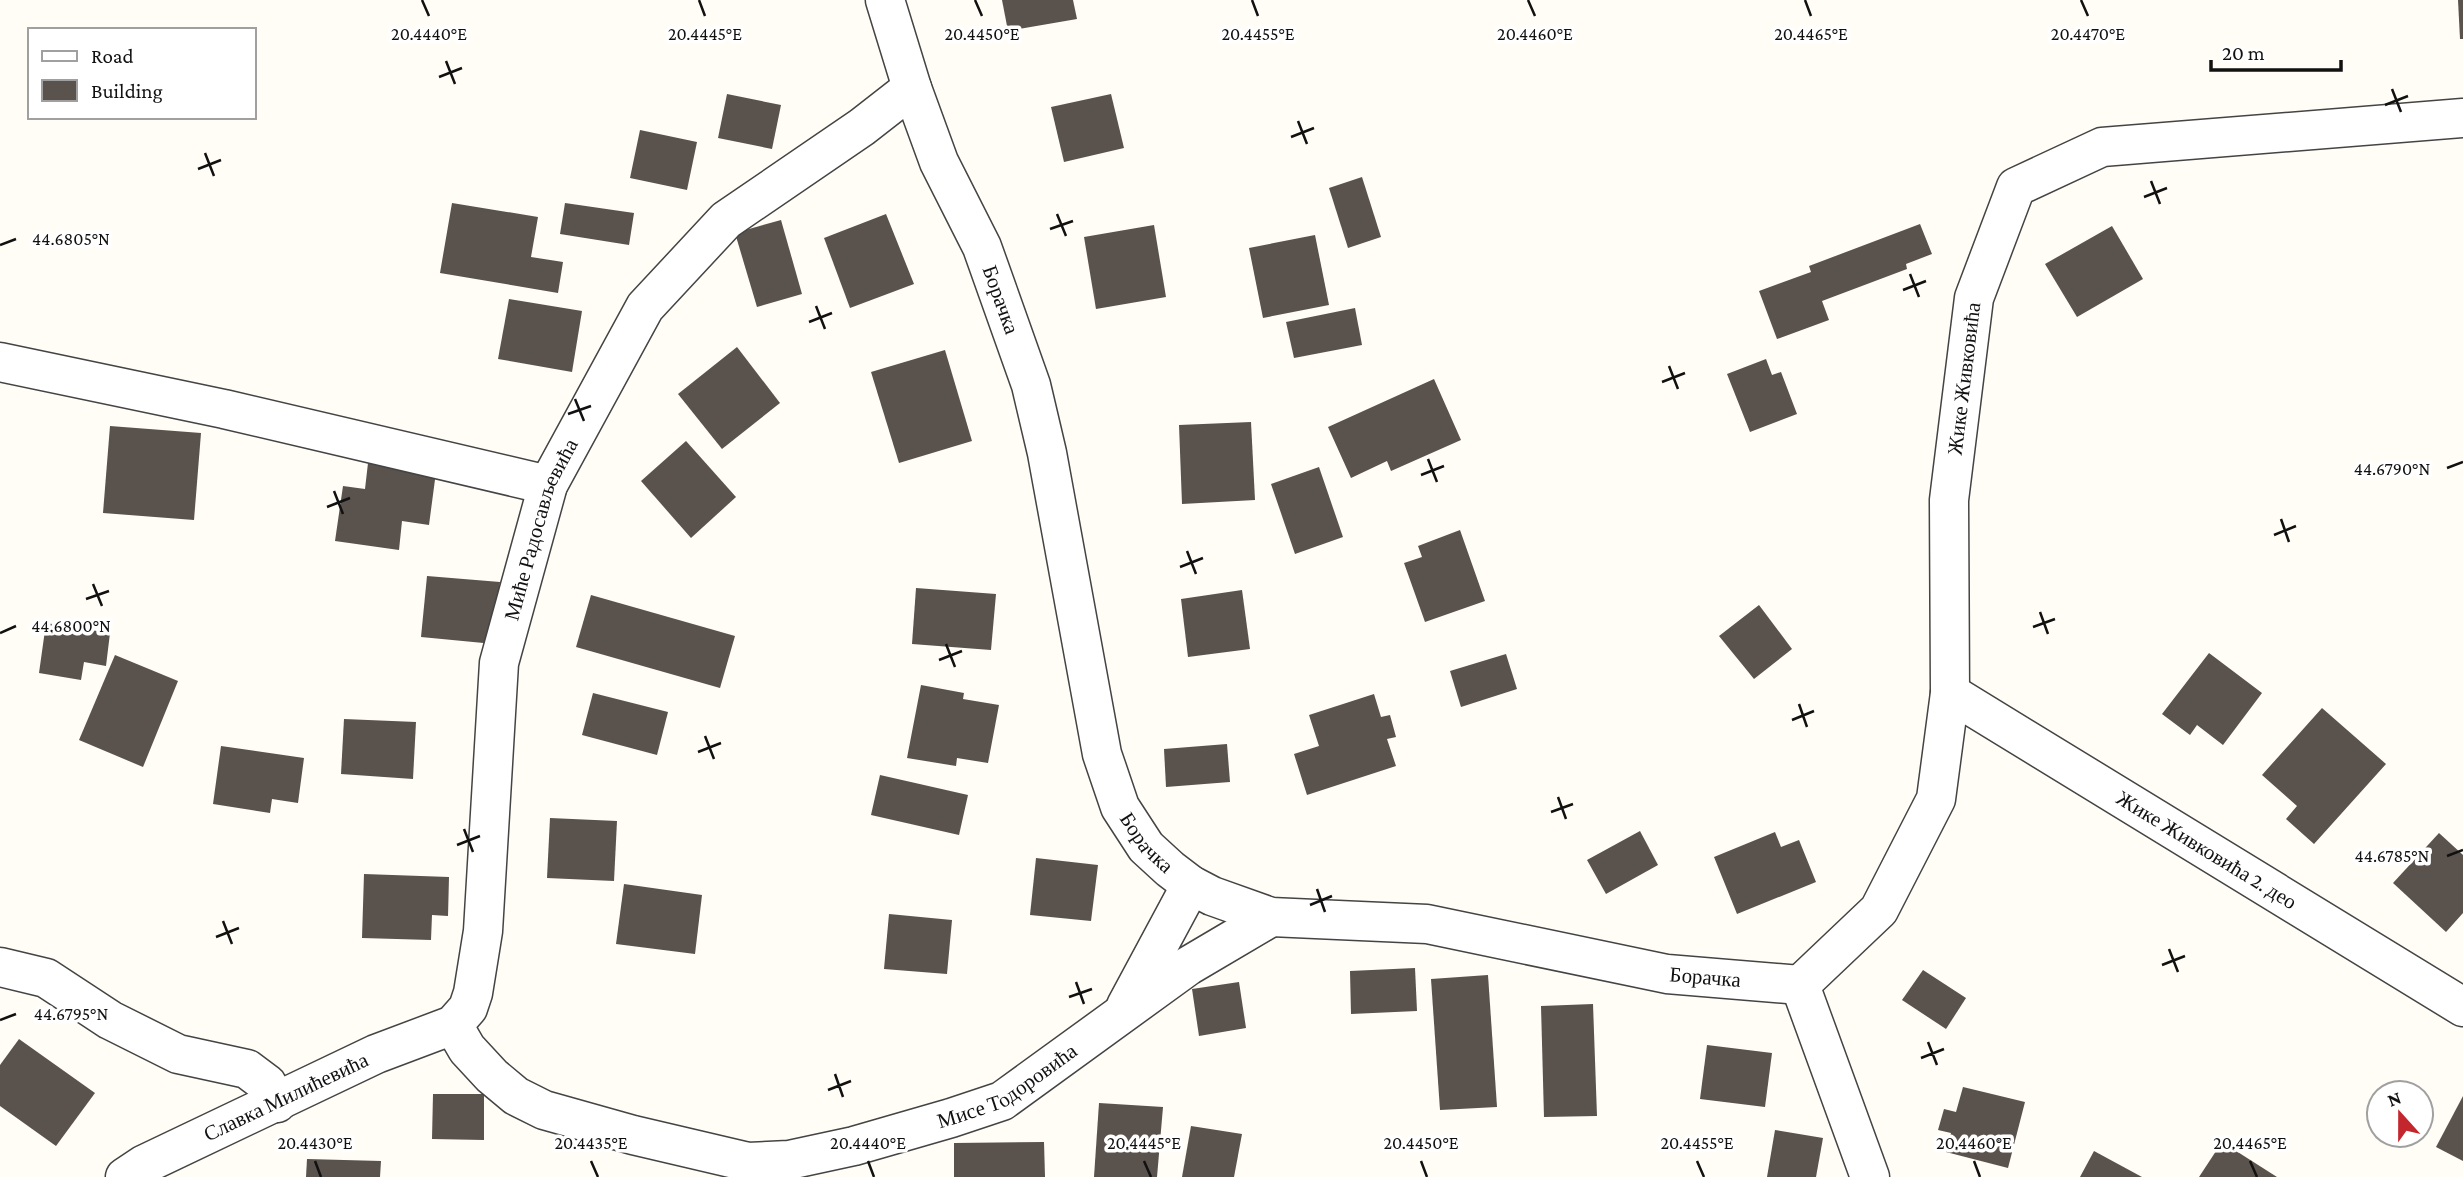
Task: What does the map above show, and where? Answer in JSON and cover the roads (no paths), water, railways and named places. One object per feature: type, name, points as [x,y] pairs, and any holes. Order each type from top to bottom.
[{"type":"street","name":"Борачка","points":[[885,0],[912,88],[939,162],[982,247],[1031,385],[1047,453],[1102,754],[1120,807],[1146,847],[1191,885],[1212,896],[1271,917],[1427,924],[1667,974],[1800,985]]},
{"type":"street","name":"Миће Радосављевића","points":[[453,1025],[468,1008],[473,993],[483,931],[499,663],[548,485],[645,307],[726,220],[862,127],[912,88]]},
{"type":"street","name":"Жике Живковића","points":[[1800,985],[1879,910],[1936,799],[1950,692],[1949,500],[1973,298],[2016,187],[2102,147],[2463,118]]},
{"type":"street","points":[[0,362],[224,409],[548,485]]},
{"type":"street","name":"Жике Живковића 2. део","points":[[1950,692],[2463,1007]]},
{"type":"street","points":[[1121,1014],[1191,885]]},
{"type":"street","name":"Мисе Тодоровића","points":[[453,1025],[467,1049],[492,1076],[516,1096],[544,1110],[633,1135],[748,1162],[789,1160],[854,1146],[1002,1101],[1188,965],[1271,917]]},
{"type":"street","points":[[0,967],[46,978],[110,1020],[178,1054],[247,1069],[267,1084],[277,1103]]},
{"type":"street","points":[[1800,985],[1870,1177]]},
{"type":"street","name":"Славка Милићевића","points":[[125,1177],[143,1165],[376,1054],[453,1025]]}]
